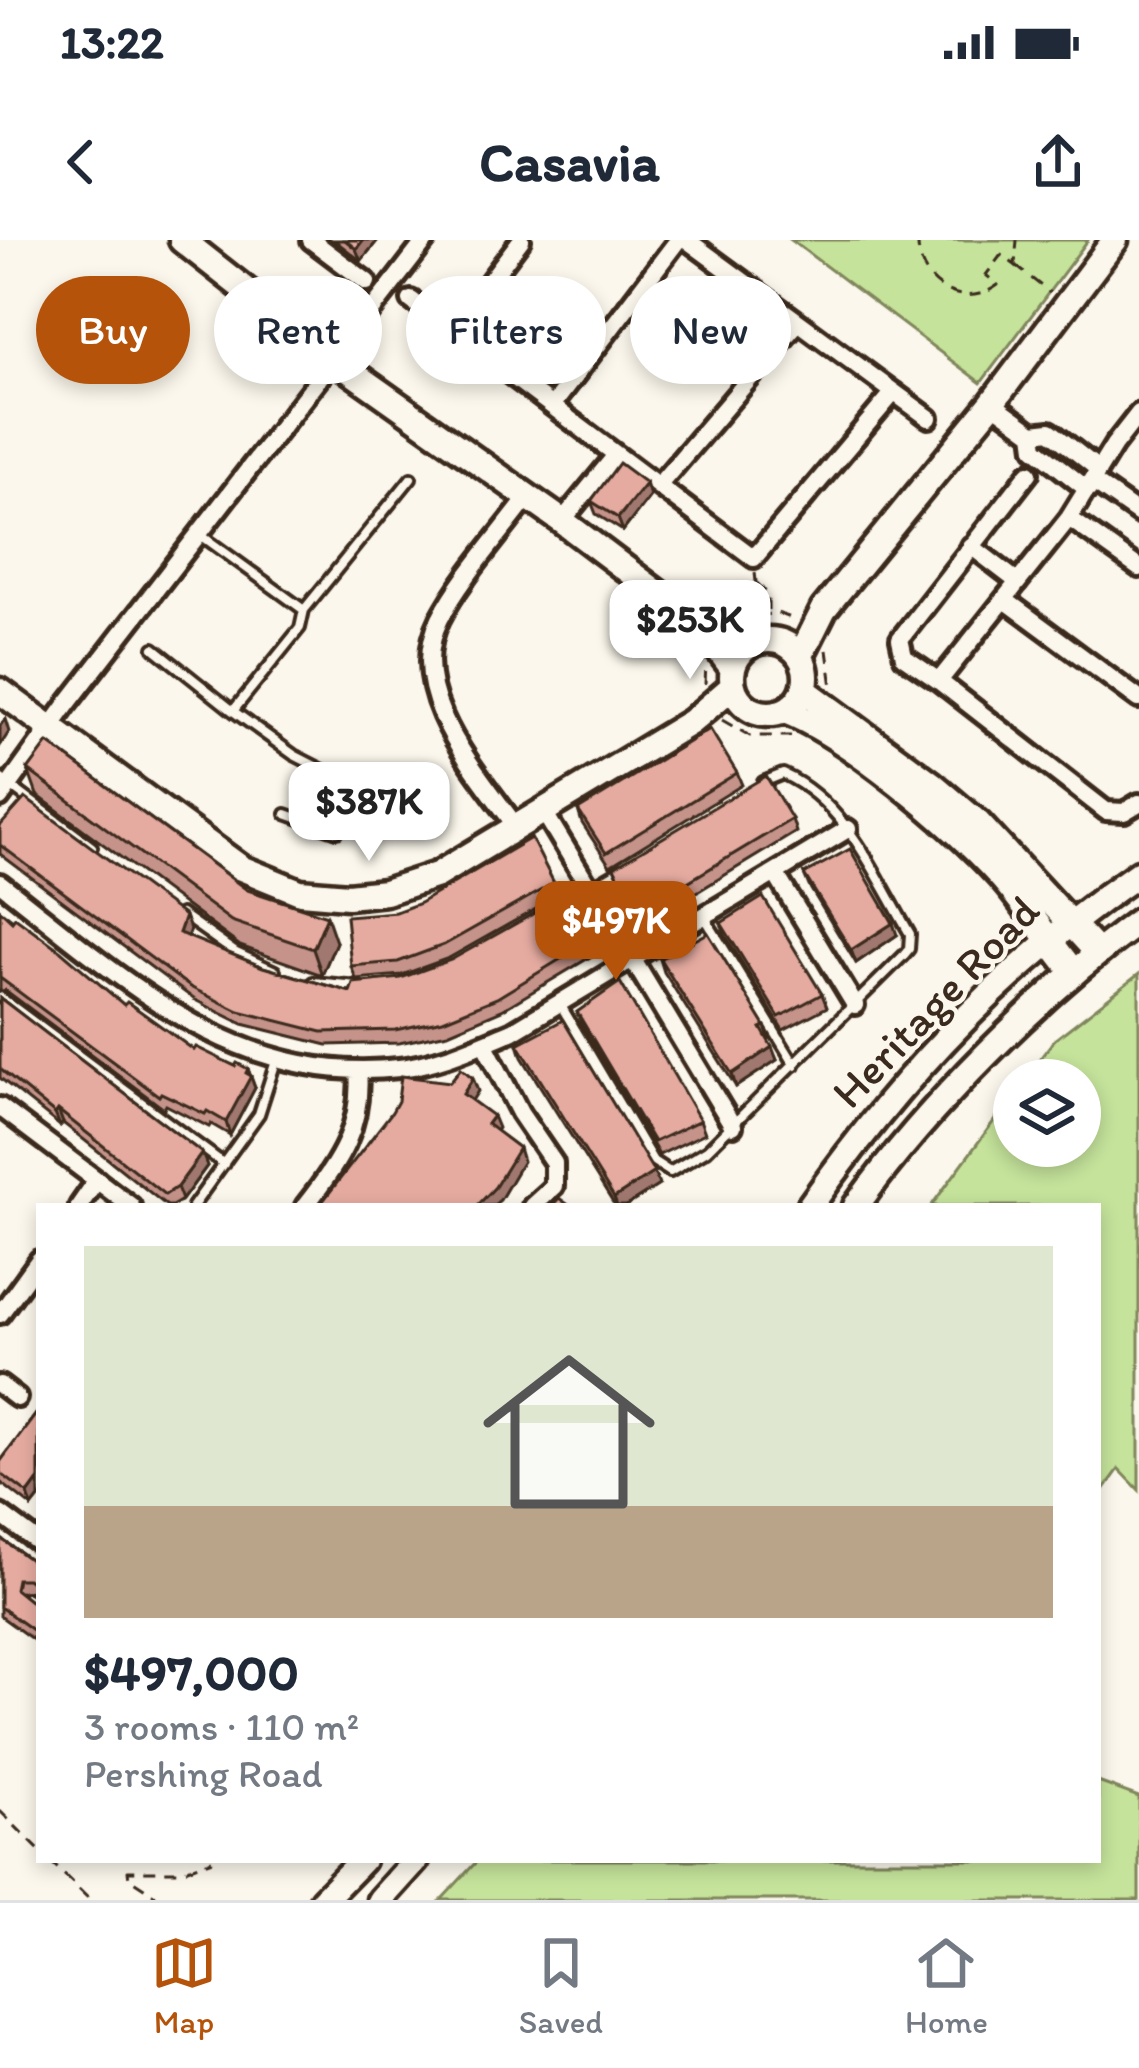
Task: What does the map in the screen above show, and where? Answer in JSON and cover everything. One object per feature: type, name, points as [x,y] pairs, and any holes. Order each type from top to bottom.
[{"type":"street","points":[[182,240],[228,276]]},
{"type":"street","points":[[382,296],[426,240]]},
{"type":"street","points":[[552,406],[682,240],[929,418]]},
{"type":"street","points":[[791,650],[992,403],[1114,240]]},
{"type":"street","points":[[492,276],[516,242]]},
{"type":"street","points":[[322,243],[360,276]]},
{"type":"street","points":[[658,486],[798,322]]},
{"type":"street","points":[[3,787],[314,384]]},
{"type":"street","points":[[368,384],[562,521],[705,637],[738,687],[765,714],[785,710],[810,720],[938,816],[1001,877],[1074,972]]},
{"type":"street","points":[[523,384],[754,558],[894,392]]},
{"type":"street","points":[[992,403],[1034,433],[1050,430],[1069,445],[1093,480]]},
{"type":"street","points":[[939,681],[1069,518],[1139,413]]},
{"type":"street","points":[[1034,433],[1035,448],[1054,464],[1093,480],[1139,514]]},
{"type":"street","points":[[1054,464],[1069,445]]},
{"type":"street","points":[[562,521],[616,454]]},
{"type":"street","points":[[1029,473],[900,639],[904,657],[1106,811],[1124,812],[1139,802]]},
{"type":"street","points":[[517,828],[458,742],[428,671],[440,619],[528,497]]},
{"type":"street","points":[[1069,518],[1139,568]]},
{"type":"street","points":[[970,547],[1018,582]]},
{"type":"street","points":[[1005,599],[1139,699]]},
{"type":"street","points":[[705,637],[714,627],[748,646],[765,640],[791,650],[806,679],[803,690],[785,710]]},
{"type":"street","points":[[0,691],[222,856],[259,878],[300,892],[364,896],[413,885],[691,722],[738,687],[748,646]]},
{"type":"street","points":[[803,690],[978,823],[1096,952]]},
{"type":"street","points":[[544,812],[733,1126]]},
{"type":"street","points":[[0,883],[188,1023],[224,1042],[276,1059],[358,1070],[403,1068],[484,1043],[559,1003],[848,830]]},
{"type":"street","points":[[775,873],[855,1005]]},
{"type":"street","name":"Heritage Road","points":[[812,1203],[878,1114],[954,1030],[1047,940],[1139,873]]},
{"type":"street","name":"Heritage Road","points":[[858,1203],[946,1097],[1074,972],[1139,921]]},
{"type":"street","points":[[484,1043],[520,1113],[554,1162],[554,1186],[535,1203]]},
{"type":"street","points":[[307,1203],[348,1146],[357,1120],[358,1070]]},
{"type":"street","points":[[0,1107],[127,1203]]},
{"type":"street","points":[[81,1203],[97,1180]]},
{"type":"street","points":[[0,1314],[32,1284]]},
{"type":"street","points":[[0,1385],[17,1398]]},
{"type":"street","points":[[0,1514],[36,1541]]},
{"type":"street","points":[[323,1900],[359,1863]]},
{"type":"street","points":[[380,1900],[413,1863]]},
{"type":"lane","points":[[233,711],[300,628],[304,610],[411,478]]},
{"type":"lane","points":[[198,533],[304,610]]},
{"type":"lane","points":[[154,648],[233,711],[344,786],[346,823],[337,832],[286,814]]},
{"type":"lane","points":[[559,1003],[652,1161],[661,1168],[679,1170],[733,1126],[904,955],[911,941],[848,830],[825,800],[783,774],[751,790]]},
{"type":"lane","points":[[3,787],[105,857]]},
{"type":"lane","points":[[549,912],[630,864]]},
{"type":"lane","points":[[162,900],[236,952],[271,970],[317,983],[380,985]]},
{"type":"lane","points":[[704,916],[794,1066]]},
{"type":"lane","points":[[0,997],[224,1164]]},
{"type":"lane","points":[[195,1203],[260,1114],[276,1059]]},
{"type":"lane","points":[[27,1598],[36,1605]]},
{"type":"path","points":[[918,240],[920,263],[928,277],[957,295],[975,296],[998,285],[986,275],[1001,255],[1066,305]]},
{"type":"path","points":[[1015,265],[1017,240]]},
{"type":"path","points":[[754,558],[756,582],[768,594],[768,613]]},
{"type":"path","points":[[749,617],[741,595],[749,583],[756,582]]},
{"type":"path","points":[[727,628],[768,613],[798,620]]},
{"type":"path","points":[[705,637],[708,697]]},
{"type":"path","points":[[820,638],[831,663],[831,693]]},
{"type":"path","points":[[722,720],[763,739],[802,732]]},
{"type":"path","points":[[0,1811],[36,1847]]},
{"type":"path","points":[[53,1863],[90,1900]]},
{"type":"path","points":[[162,1900],[138,1886],[128,1871],[182,1871],[204,1863]]},
{"type":"green space","points":[[791,240],[1088,240],[981,383]]},
{"type":"green space","points":[[1139,974],[1139,1490],[1119,1469],[1101,1494],[1101,1203],[933,1203],[993,1122],[993,1167],[1101,1167],[1101,1059],[1040,1059],[1054,1040]]},
{"type":"green space","points":[[1101,1783],[1139,1797],[1139,1900],[441,1900],[475,1863],[1101,1863]]},
{"type":"building","points":[[619,463],[646,483],[618,518],[591,501]]},
{"type":"building","points":[[710,729],[737,773],[606,853],[578,810]]},
{"type":"building","points":[[48,743],[247,890],[327,916],[313,949],[231,921],[28,770]]},
{"type":"building","points":[[766,776],[792,819],[636,913],[614,867]]},
{"type":"building","points":[[25,798],[185,916],[179,933],[263,967],[350,992],[353,983],[401,978],[451,960],[563,897],[590,941],[497,998],[443,1020],[395,1030],[322,1032],[239,1011],[190,987],[0,845],[0,826]]},
{"type":"building","points":[[531,838],[554,883],[444,945],[398,962],[351,966],[346,916],[396,912],[420,903]]},
{"type":"building","points":[[850,849],[893,923],[851,950],[804,874]]},
{"type":"building","points":[[763,897],[822,994],[779,1017],[721,923]]},
{"type":"building","points":[[0,910],[61,951],[124,1005],[127,1002],[194,1050],[248,1069],[251,1076],[226,1122],[159,1096],[0,978]]},
{"type":"building","points":[[708,933],[765,1026],[761,1028],[772,1047],[732,1074],[660,959]]},
{"type":"building","points":[[620,982],[700,1120],[654,1142],[577,1012]]},
{"type":"building","points":[[0,998],[202,1153],[177,1187],[165,1195],[0,1069]]},
{"type":"building","points":[[563,1020],[654,1172],[614,1198],[518,1044]]},
{"type":"building","points":[[461,1068],[473,1078],[463,1094],[493,1116],[487,1124],[519,1148],[480,1203],[321,1203],[392,1112],[401,1076],[450,1082]]},
{"type":"building","points":[[36,1414],[36,1483],[28,1494],[0,1473],[0,1462]]},
{"type":"building","points":[[0,1538],[36,1564],[36,1586],[17,1579],[15,1589],[36,1601],[36,1633],[0,1607]]}]
